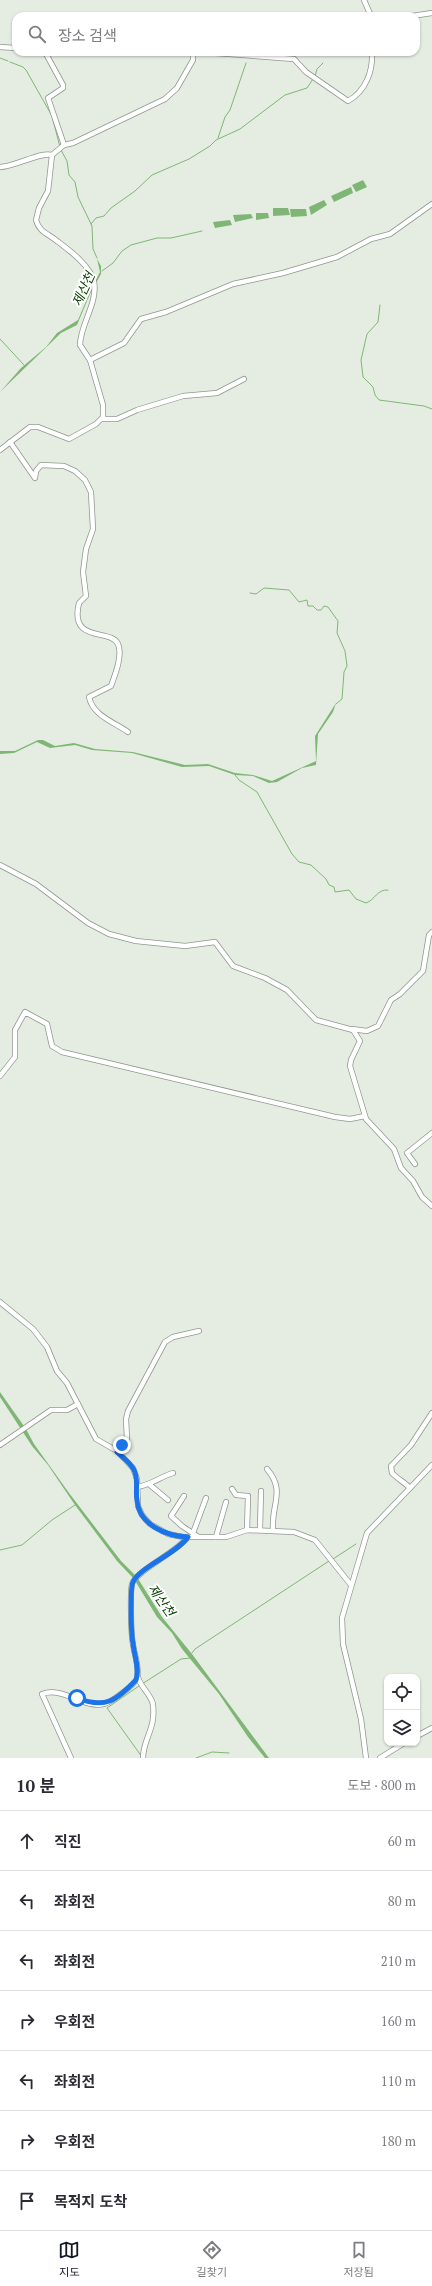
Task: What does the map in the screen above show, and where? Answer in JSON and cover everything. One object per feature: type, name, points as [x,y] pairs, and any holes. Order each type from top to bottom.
[{"type":"street","points":[[364,0],[369,12]]},
{"type":"street","points":[[420,15],[432,13]]},
{"type":"street","points":[[0,47],[12,48]]},
{"type":"street","points":[[47,56],[63,85],[63,88],[48,98],[64,145]]},
{"type":"street","points":[[102,419],[103,405],[90,360],[81,347],[80,342],[94,295],[94,280],[87,269],[78,260],[56,240],[41,230],[36,220],[39,208],[48,191],[52,155],[64,145],[73,144],[164,99],[177,88],[193,60],[194,56]]},
{"type":"street","points":[[255,56],[294,59],[306,72],[348,101],[357,94],[368,80],[372,67],[372,56]]},
{"type":"street","points":[[0,167],[17,165],[45,154],[52,155]]},
{"type":"street","points":[[90,360],[124,343],[141,319],[166,312],[232,284],[283,273],[337,257],[371,239],[390,234],[432,204]]},
{"type":"street","points":[[0,450],[32,426],[69,439],[102,419],[116,419],[137,410],[184,396],[217,394],[244,379]]},
{"type":"street","points":[[10,442],[35,478],[36,471],[41,465],[66,467],[80,475],[90,489],[93,499],[93,528],[87,545],[83,567],[86,596],[79,603],[78,619],[81,625],[92,633],[115,640],[119,645],[119,655],[118,668],[113,676],[111,686],[89,697],[93,708],[100,715],[128,732]]},
{"type":"street","points":[[0,865],[36,884],[88,923],[109,934],[136,941],[180,946],[215,942],[233,966],[270,980],[287,990],[316,1020],[352,1029],[367,1031],[378,1026],[383,1020],[386,1007],[391,1000],[400,994],[423,971],[429,935],[432,932]]},
{"type":"street","points":[[0,1076],[15,1057],[15,1030],[25,1012],[47,1024],[52,1046],[62,1052],[273,1104],[343,1118],[365,1116]]},
{"type":"street","points":[[352,1029],[360,1041],[351,1060],[350,1066],[365,1116],[381,1138],[394,1149],[401,1168],[413,1181],[422,1197],[432,1206]]},
{"type":"street","points":[[415,1164],[407,1153],[432,1133]]},
{"type":"street","points":[[0,1302],[33,1329],[47,1347],[55,1368],[67,1382],[96,1439],[117,1452],[133,1468],[137,1487],[138,1506],[148,1522],[168,1534],[188,1537],[230,1536],[247,1530],[260,1529],[291,1531],[314,1538],[351,1585]]},
{"type":"street","points":[[117,1452],[127,1439],[128,1411],[165,1342],[173,1337],[199,1330]]},
{"type":"street","points":[[0,1445],[51,1410],[67,1410],[78,1404]]},
{"type":"street","points":[[410,1488],[392,1473],[391,1466],[411,1445],[432,1413]]},
{"type":"street","points":[[366,1758],[360,1718],[343,1644],[342,1618],[366,1533],[432,1465]]},
{"type":"street","points":[[268,1469],[274,1477],[278,1489],[274,1505],[273,1530]]},
{"type":"street","points":[[137,1487],[150,1485],[159,1477],[173,1473]]},
{"type":"street","points":[[150,1485],[168,1500]]},
{"type":"street","points":[[232,1489],[236,1495],[248,1496],[247,1530]]},
{"type":"street","points":[[260,1529],[261,1491]]},
{"type":"street","points":[[184,1496],[171,1516],[198,1536]]},
{"type":"street","points":[[193,1533],[206,1498]]},
{"type":"street","points":[[216,1537],[226,1502]]},
{"type":"street","points":[[143,1758],[144,1746],[153,1726],[153,1705],[137,1676],[132,1640],[132,1586],[138,1575],[178,1548],[188,1537]]},
{"type":"street","points":[[71,1758],[42,1694],[54,1692],[93,1704],[102,1704],[124,1691],[136,1680],[137,1676]]},
{"type":"street","points":[[420,1734],[432,1728]]},
{"type":"street","points":[[380,1758],[399,1746]]},
{"type":"shaded area","points":[[363,180],[367,187],[356,192],[352,185]]},
{"type":"shaded area","points":[[351,187],[353,193],[334,202],[331,196]]},
{"type":"shaded area","points":[[324,200],[327,205],[311,215],[309,207]]},
{"type":"shaded area","points":[[273,208],[288,208],[290,215],[273,216]]},
{"type":"shaded area","points":[[290,209],[306,209],[307,216],[291,217]]},
{"type":"shaded area","points":[[256,213],[268,213],[269,218],[256,220]]},
{"type":"shaded area","points":[[251,214],[253,218],[235,222],[233,215]]},
{"type":"shaded area","points":[[230,220],[232,225],[215,228],[213,222]]},
{"type":"shaded area","points":[[97,259],[101,266],[101,274],[90,294],[77,325],[61,333],[0,392],[21,368],[46,347],[57,333],[78,320],[100,272]]},
{"type":"shaded area","points":[[336,703],[333,712],[318,734],[316,765],[302,768],[277,782],[269,783],[253,776],[235,775],[209,766],[182,767],[132,753],[92,750],[75,745],[50,748],[37,742],[14,753],[0,754],[0,751],[15,751],[38,740],[43,740],[55,746],[74,743],[95,749],[133,752],[185,765],[208,764],[235,773],[253,775],[272,781],[316,761],[315,736]]},
{"type":"shaded area","points":[[0,1392],[26,1429],[34,1444],[69,1493],[121,1561],[137,1577],[162,1617],[192,1654],[269,1758],[265,1758],[248,1737],[219,1694],[182,1649],[172,1633],[157,1617],[134,1579],[117,1561],[75,1505],[48,1465],[32,1446],[0,1397]]},
{"type":"waterway","points":[[0,58],[8,61]]},
{"type":"waterway","points":[[10,62],[23,67],[26,70],[52,116],[60,147]]},
{"type":"waterway","points":[[218,138],[225,117],[230,110],[246,63]]},
{"type":"waterway","points":[[315,76],[317,69],[323,63]]},
{"type":"waterway","points":[[91,224],[96,218],[104,216],[111,208],[135,191],[152,175],[189,159],[210,146],[216,140],[240,129],[285,95],[307,88],[313,79]]},
{"type":"waterway","points":[[61,150],[67,161],[69,175],[75,182],[78,197],[92,226],[93,249],[97,258]]},
{"type":"waterway","name":"제산천","points":[[102,271],[113,263],[122,251],[131,245],[157,238],[171,238],[202,231]]},
{"type":"waterway","points":[[380,305],[378,322],[367,334],[361,360],[363,377],[373,387],[375,395],[379,400],[424,406],[432,409]]},
{"type":"waterway","points":[[0,339],[24,365]]},
{"type":"waterway","points":[[250,593],[256,594],[264,588],[289,590],[299,602],[307,600],[308,606],[313,606],[317,610],[321,610],[324,606],[328,607],[338,621],[337,633],[345,651],[347,666],[344,672],[342,699],[336,704]]},
{"type":"waterway","points":[[235,775],[239,780],[257,792],[292,854],[299,862],[311,865],[326,879],[329,885],[334,887],[335,892],[349,890],[356,899],[366,903],[372,900],[381,891],[388,890]]},
{"type":"waterway","points":[[0,1550],[22,1545],[52,1520],[75,1505]]},
{"type":"waterway","points":[[333,1559],[356,1544]]},
{"type":"waterway","points":[[192,1653],[195,1649],[329,1561]]},
{"type":"waterway","points":[[142,1684],[181,1659],[190,1658]]},
{"type":"waterway","points":[[139,1686],[107,1708],[142,1757]]},
{"type":"waterway","points":[[196,1758],[212,1752],[229,1753]]},
{"type":"route","points":[[77,1698],[95,1705],[102,1704],[120,1694],[136,1680],[136,1665],[132,1640],[132,1583],[138,1575],[178,1548],[188,1537],[174,1536],[162,1532],[150,1524],[142,1516],[137,1504],[136,1475],[131,1465],[117,1452],[122,1445]]}]
